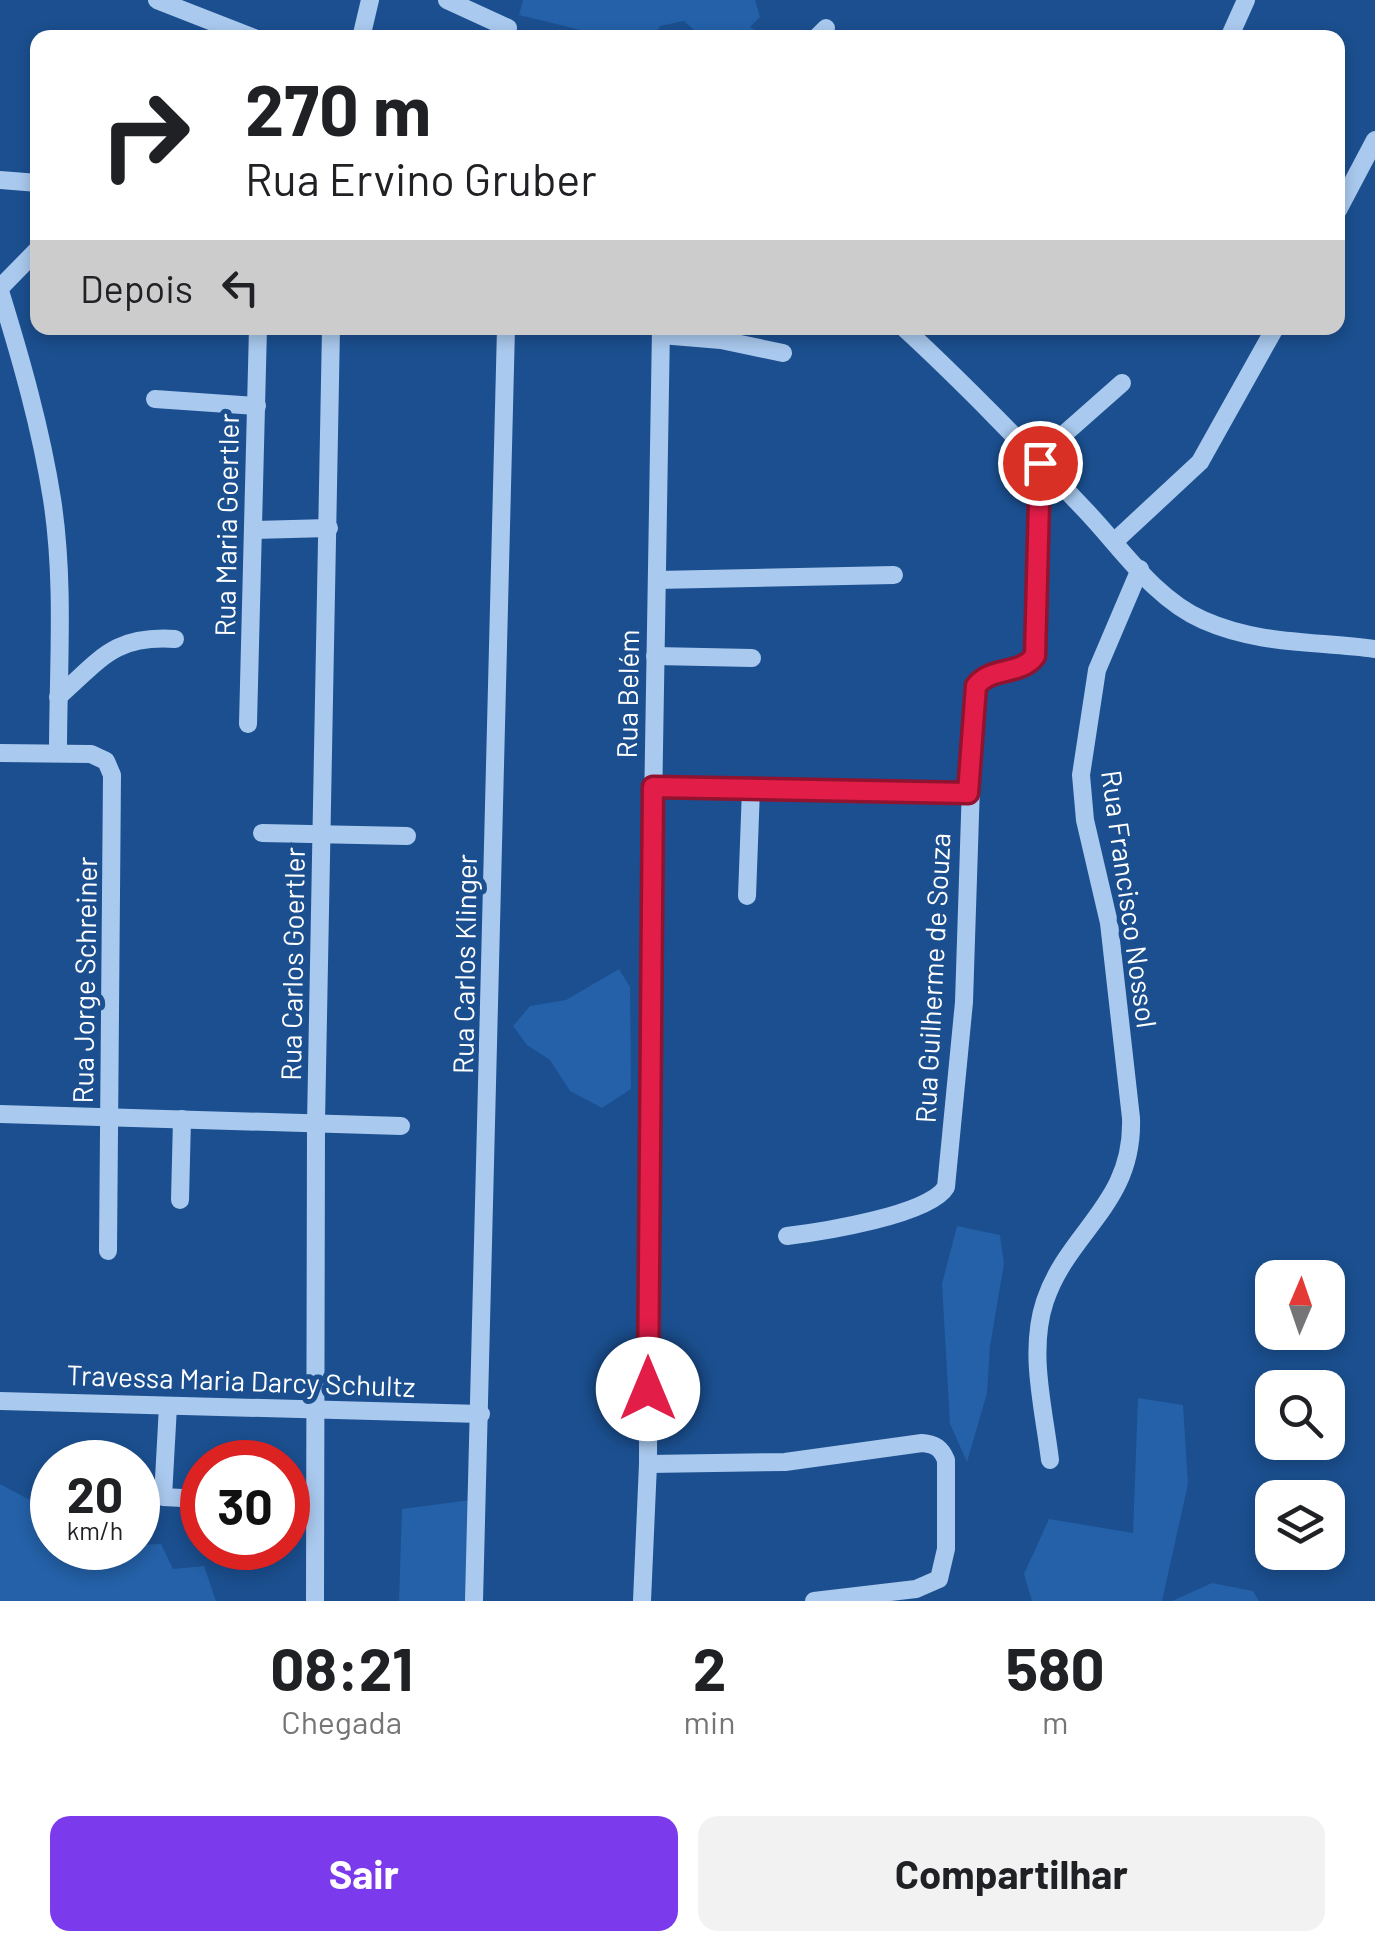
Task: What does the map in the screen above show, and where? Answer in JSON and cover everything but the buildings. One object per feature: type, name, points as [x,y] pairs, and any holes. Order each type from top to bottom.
[{"type":"street","points":[[156,0],[233,30]]},
{"type":"street","points":[[363,30],[370,0]]},
{"type":"street","points":[[446,0],[508,28]]},
{"type":"street","points":[[1233,30],[1246,0]]},
{"type":"street","points":[[1345,197],[1375,140]]},
{"type":"street","points":[[0,180],[30,183]]},
{"type":"street","points":[[0,753],[58,752],[58,562],[52,500],[0,289],[30,257]]},
{"type":"street","name":"Rua Maria Goertler","points":[[248,724],[258,335]]},
{"type":"street","name":"Rua Carlos Goertler","points":[[315,1601],[312,1410],[331,335]]},
{"type":"street","name":"Rua Carlos Klinger","points":[[474,1601],[506,335]]},
{"type":"street","name":"Rua Belém","points":[[642,1601],[648,1464],[661,335]]},
{"type":"street","points":[[687,335],[783,353]]},
{"type":"street","points":[[911,335],[1172,602],[1221,627],[1270,640],[1375,650]]},
{"type":"street","points":[[1115,541],[1200,462],[1271,335]]},
{"type":"street","points":[[1038,461],[1122,383]]},
{"type":"street","points":[[156,399],[256,406]]},
{"type":"street","name":"Rua Guilherme de Souza","points":[[788,1236],[862,1224],[936,1199],[946,1188],[964,1002],[968,793],[976,686],[987,675],[1023,667],[1035,656],[1038,461]]},
{"type":"street","points":[[253,530],[329,528]]},
{"type":"street","name":"Rua Francisco Nossol","points":[[1050,1460],[1036,1344],[1045,1300],[1064,1263],[1122,1178],[1131,1148],[1109,923],[1085,820],[1081,775],[1098,670],[1140,569]]},
{"type":"street","points":[[657,580],[894,574]]},
{"type":"street","points":[[58,696],[122,643],[140,637],[175,638]]},
{"type":"street","points":[[655,656],[752,658]]},
{"type":"street","name":"Rua Jorge Schreiner","points":[[58,752],[99,756],[112,775],[108,1252]]},
{"type":"street","points":[[653,787],[968,793]]},
{"type":"street","points":[[747,896],[751,789]]},
{"type":"street","points":[[262,833],[408,836]]},
{"type":"street","points":[[0,1114],[401,1126]]},
{"type":"street","points":[[180,1200],[182,1119]]},
{"type":"street","name":"Travessa Maria Darcy Schultz","points":[[0,1401],[481,1414]]},
{"type":"street","points":[[168,1406],[163,1498],[180,1499]]},
{"type":"street","points":[[648,1464],[785,1462],[934,1444],[946,1460],[946,1549],[939,1579],[916,1589],[814,1601]]},
{"type":"shaded area","points":[[523,0],[755,0],[760,17],[750,27],[755,30],[694,30],[684,21],[660,26],[658,30],[581,30],[519,15]]},
{"type":"shaded area","points":[[619,969],[630,987],[631,1089],[602,1108],[570,1091],[550,1060],[527,1045],[513,1026],[530,1006],[566,1000]]},
{"type":"shaded area","points":[[957,1226],[1000,1235],[1004,1264],[990,1346],[987,1393],[967,1462],[950,1424],[942,1284]]},
{"type":"shaded area","points":[[1138,1398],[1183,1405],[1188,1484],[1162,1601],[1032,1601],[1024,1574],[1049,1519],[1133,1533]]},
{"type":"shaded area","points":[[0,1484],[30,1500],[30,1570],[160,1570],[161,1544],[173,1569],[205,1570],[216,1601],[0,1601]]},
{"type":"shaded area","points":[[478,1499],[474,1601],[399,1601],[402,1509]]},
{"type":"shaded area","points":[[1212,1583],[1253,1591],[1259,1601],[1172,1601]]},
{"type":"route","points":[[648,1389],[653,787],[968,793],[976,686],[987,675],[1023,667],[1035,656],[1040,463]]}]
